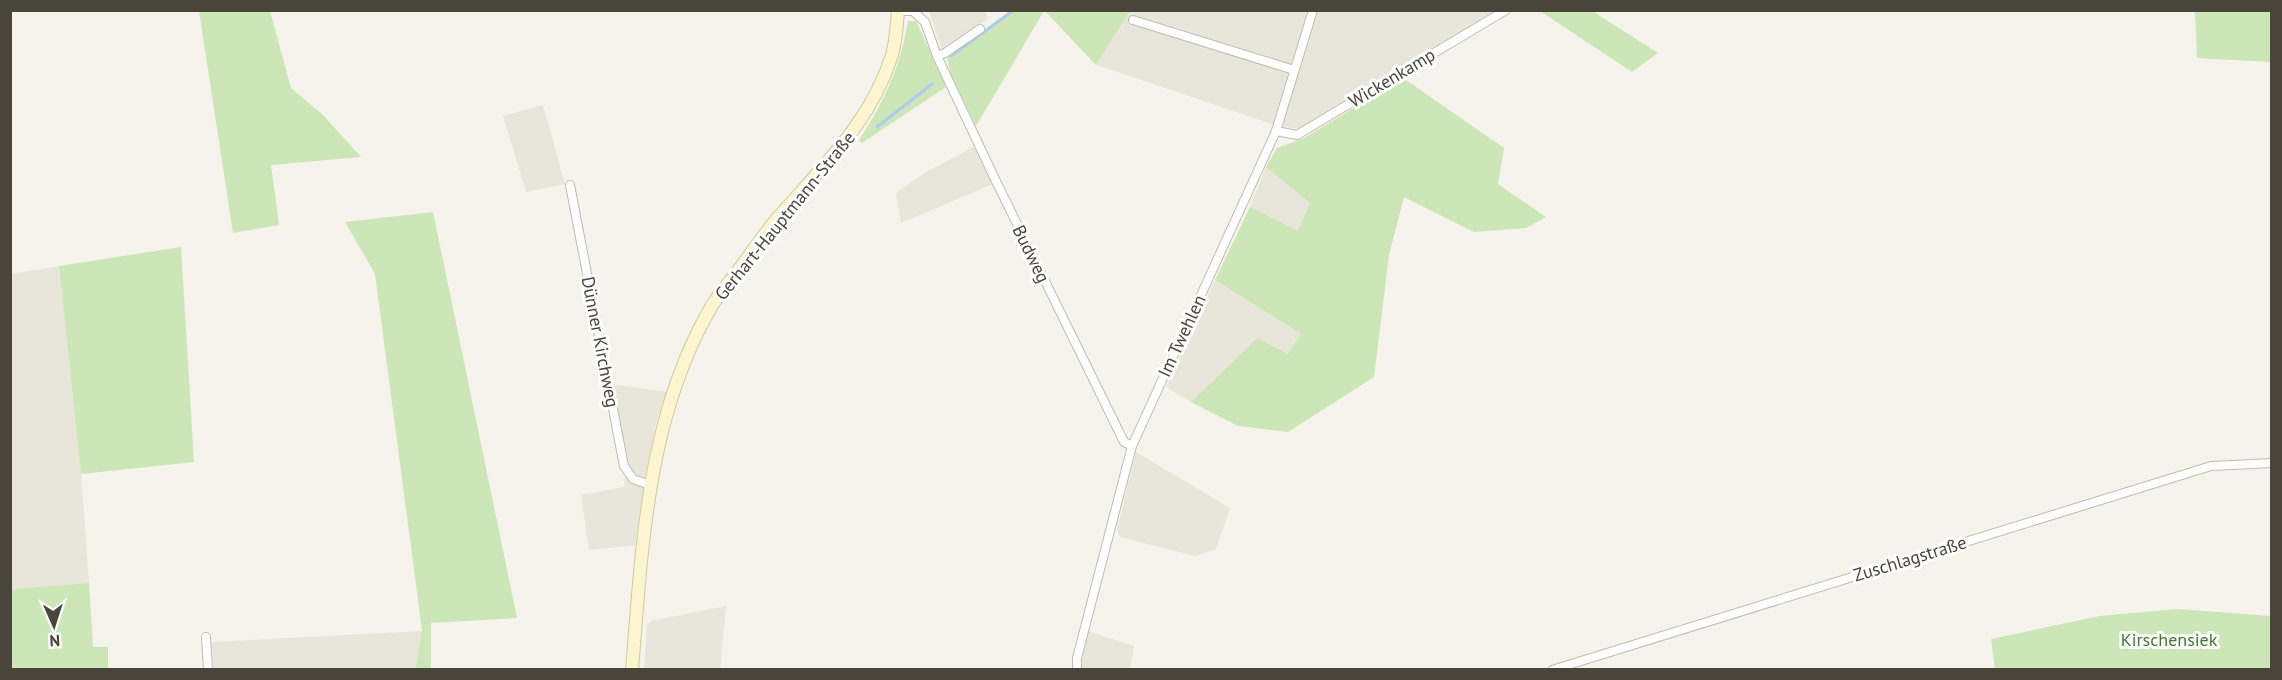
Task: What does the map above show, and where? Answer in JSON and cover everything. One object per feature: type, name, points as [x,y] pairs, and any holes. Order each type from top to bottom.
[{"type":"street","name":"Im Twehlen","points":[[1077,669],[1077,658],[1131,446],[1276,131],[1313,10]]},
{"type":"street","name":"Wickenkamp","points":[[1276,131],[1297,135],[1506,10]]},
{"type":"street","name":"Budweg","points":[[898,11],[913,11],[926,22],[938,56],[1124,442],[1131,446]]},
{"type":"street","name":"Gerhart-Hauptmann-Straße","points":[[632,669],[650,485],[665,421],[685,358],[711,307],[774,223],[841,148],[859,123],[892,55],[898,11]]},
{"type":"street","points":[[1133,20],[1294,70]]},
{"type":"street","points":[[938,56],[980,29]]},
{"type":"street","name":"Dünner Kirchweg","points":[[570,185],[624,466],[633,479],[650,485]]},
{"type":"street","name":"Zuschlagstraße","points":[[1552,669],[2211,466],[2271,463]]},
{"type":"street","points":[[206,637],[208,669]]},
{"type":"shaded area","points":[[929,11],[985,11],[988,19],[947,48],[941,47]]},
{"type":"shaded area","points":[[1130,11],[1495,11],[1298,129],[1272,124],[1096,65]]},
{"type":"shaded area","points":[[543,105],[565,184],[526,192],[503,116]]},
{"type":"shaded area","points":[[974,147],[993,184],[901,223],[896,193],[926,172]]},
{"type":"shaded area","points":[[1266,167],[1310,203],[1298,232],[1250,207]]},
{"type":"shaded area","points":[[59,266],[81,474],[89,583],[11,589],[11,274]]},
{"type":"shaded area","points":[[1215,280],[1301,334],[1288,355],[1257,338],[1191,402],[1166,387]]},
{"type":"shaded area","points":[[611,384],[667,392],[657,419],[645,477],[635,545],[589,550],[581,495],[624,487],[626,465]]},
{"type":"shaded area","points":[[1136,452],[1230,508],[1216,549],[1195,556],[1120,537],[1117,530]]},
{"type":"shaded area","points":[[726,606],[720,669],[644,669],[647,625],[651,621]]},
{"type":"shaded area","points":[[422,631],[415,669],[213,669],[212,642]]},
{"type":"shaded area","points":[[1088,631],[1134,646],[1130,669],[1080,670]]},
{"type":"green space","points":[[199,11],[270,11],[291,88],[323,115],[361,157],[271,165],[279,225],[233,233]]},
{"type":"green space","points":[[1010,11],[1044,11],[976,126],[950,72],[947,57]]},
{"type":"green space","points":[[1045,11],[1130,11],[1096,65]]},
{"type":"green space","points":[[1540,11],[1592,11],[1658,53],[1632,72]]},
{"type":"green space","points":[[2195,11],[2271,11],[2271,62],[2197,58]]},
{"type":"green space","points":[[908,21],[916,21],[946,87],[862,143],[859,140],[884,98],[896,68]]},
{"type":"green space","points":[[1403,78],[1504,148],[1498,184],[1546,217],[1526,228],[1474,232],[1404,197],[1389,255],[1374,377],[1288,432],[1238,426],[1191,402],[1257,338],[1288,354],[1301,334],[1215,280],[1250,207],[1298,231],[1310,203],[1266,167],[1277,148],[1304,138]]},
{"type":"green space","points":[[433,212],[517,618],[431,623],[431,669],[415,670],[422,630],[375,274],[345,222]]},
{"type":"green space","points":[[181,247],[194,462],[81,474],[59,266]]},
{"type":"green space","points":[[89,583],[93,647],[108,647],[108,669],[11,669],[11,589]]},
{"type":"green space","name":"Kirschensiek","points":[[2177,609],[2271,616],[2271,669],[1995,669],[1991,639],[2100,616]]},
{"type":"waterway","points":[[951,56],[1014,10]]},
{"type":"waterway","points":[[877,127],[932,84]]}]
